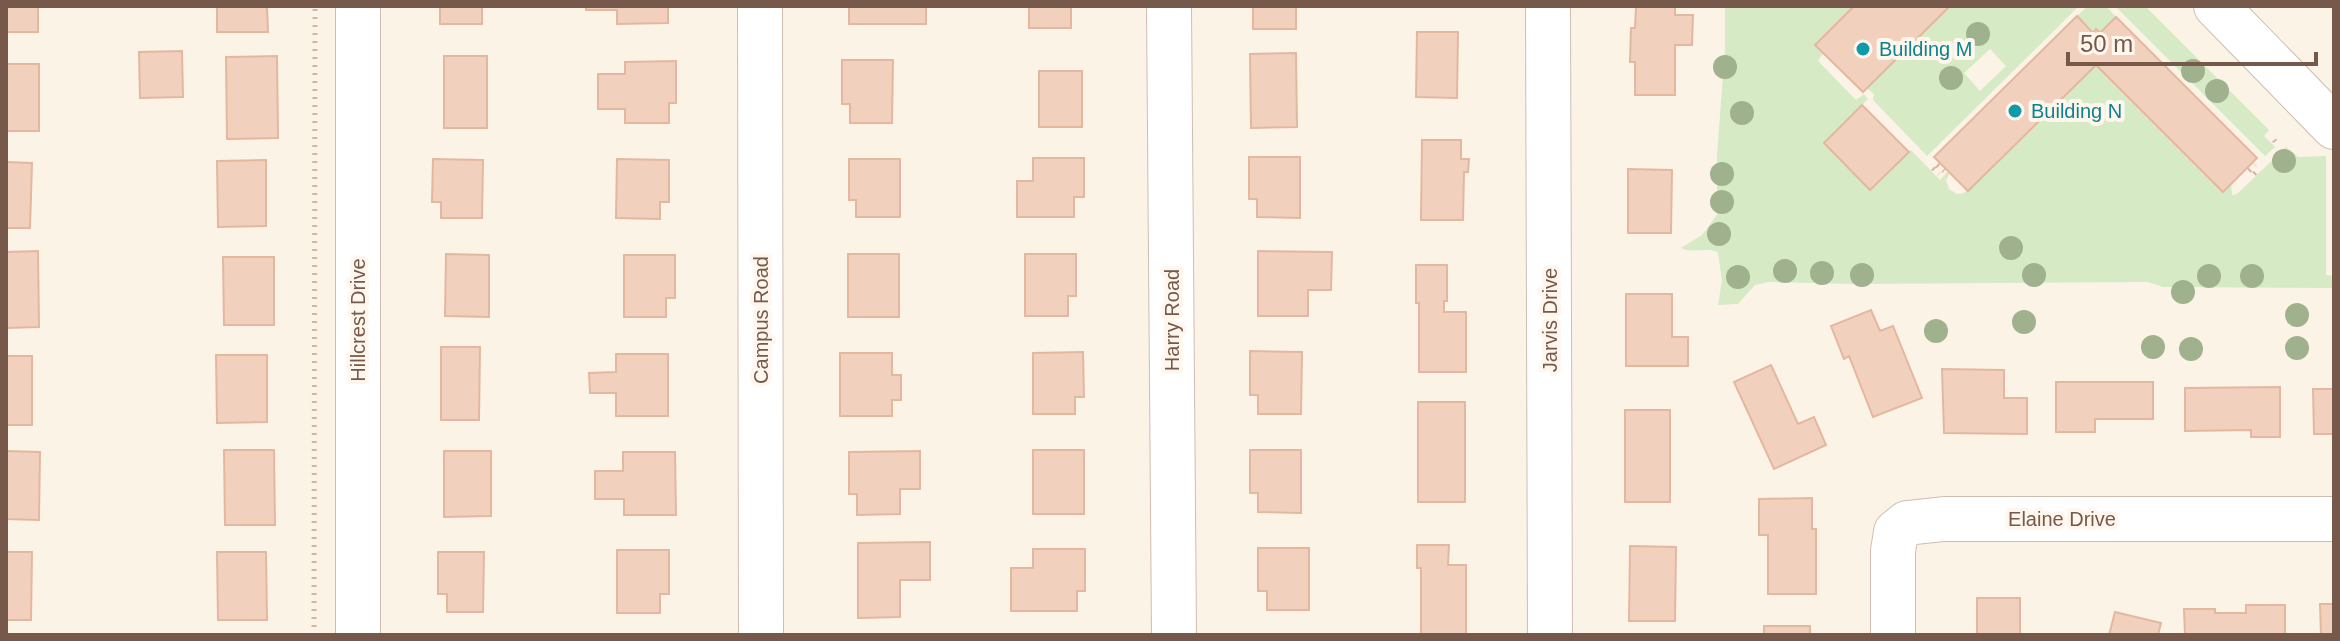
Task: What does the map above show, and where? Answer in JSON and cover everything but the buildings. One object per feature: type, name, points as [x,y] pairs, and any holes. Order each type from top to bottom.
[{"type":"street","name":"Hillcrest Drive","points":[[358,6],[358,635]]},
{"type":"street","name":"Campus Road","points":[[760,6],[761,635]]},
{"type":"street","name":"Harry Road","points":[[1169,6],[1174,635]]},
{"type":"street","name":"Jarvis Drive","points":[[1548,6],[1550,635]]},
{"type":"street","points":[[2216,6],[2334,127]]},
{"type":"street","name":"Elaine Drive","points":[[1893,635],[1893,551],[1896,532],[1907,523],[1944,519],[2334,519]]},
{"type":"path","points":[[314,635],[315,6]]},
{"type":"path","points":[[1935,166],[1941,173]]},
{"type":"path","points":[[2252,172],[2257,167]]},
{"type":"green space","points":[[1725,6],[1854,6],[1818,61],[1856,100],[1864,94],[1868,99],[1824,143],[1870,190],[1911,150],[1940,180],[1948,171],[1946,180],[1949,189],[1957,194],[1964,193],[2096,65],[2231,183],[2232,195],[2237,194],[2286,147],[2298,157],[2326,156],[2326,275],[2334,276],[2334,288],[2163,287],[2148,282],[1768,282],[1755,285],[1738,304],[1718,305],[1722,281],[1718,252],[1681,248],[1702,235],[1717,215]]},
{"type":"green space","points":[[1950,6],[2079,6],[1927,156],[1873,100],[1874,94],[1867,88]],"holes":[[[1990,49],[2006,66],[1980,91],[1964,73]]]},
{"type":"green space","points":[[2088,6],[2106,6],[2116,17],[2100,33],[2096,30],[2093,33],[2077,16]]},
{"type":"green space","points":[[2115,6],[2145,6],[2269,130],[2264,136],[2275,147],[2265,156]]},
{"type":"place","name":"Building M","points":[[1863,49]]},
{"type":"place","name":"Building N","points":[[2015,111]]}]
